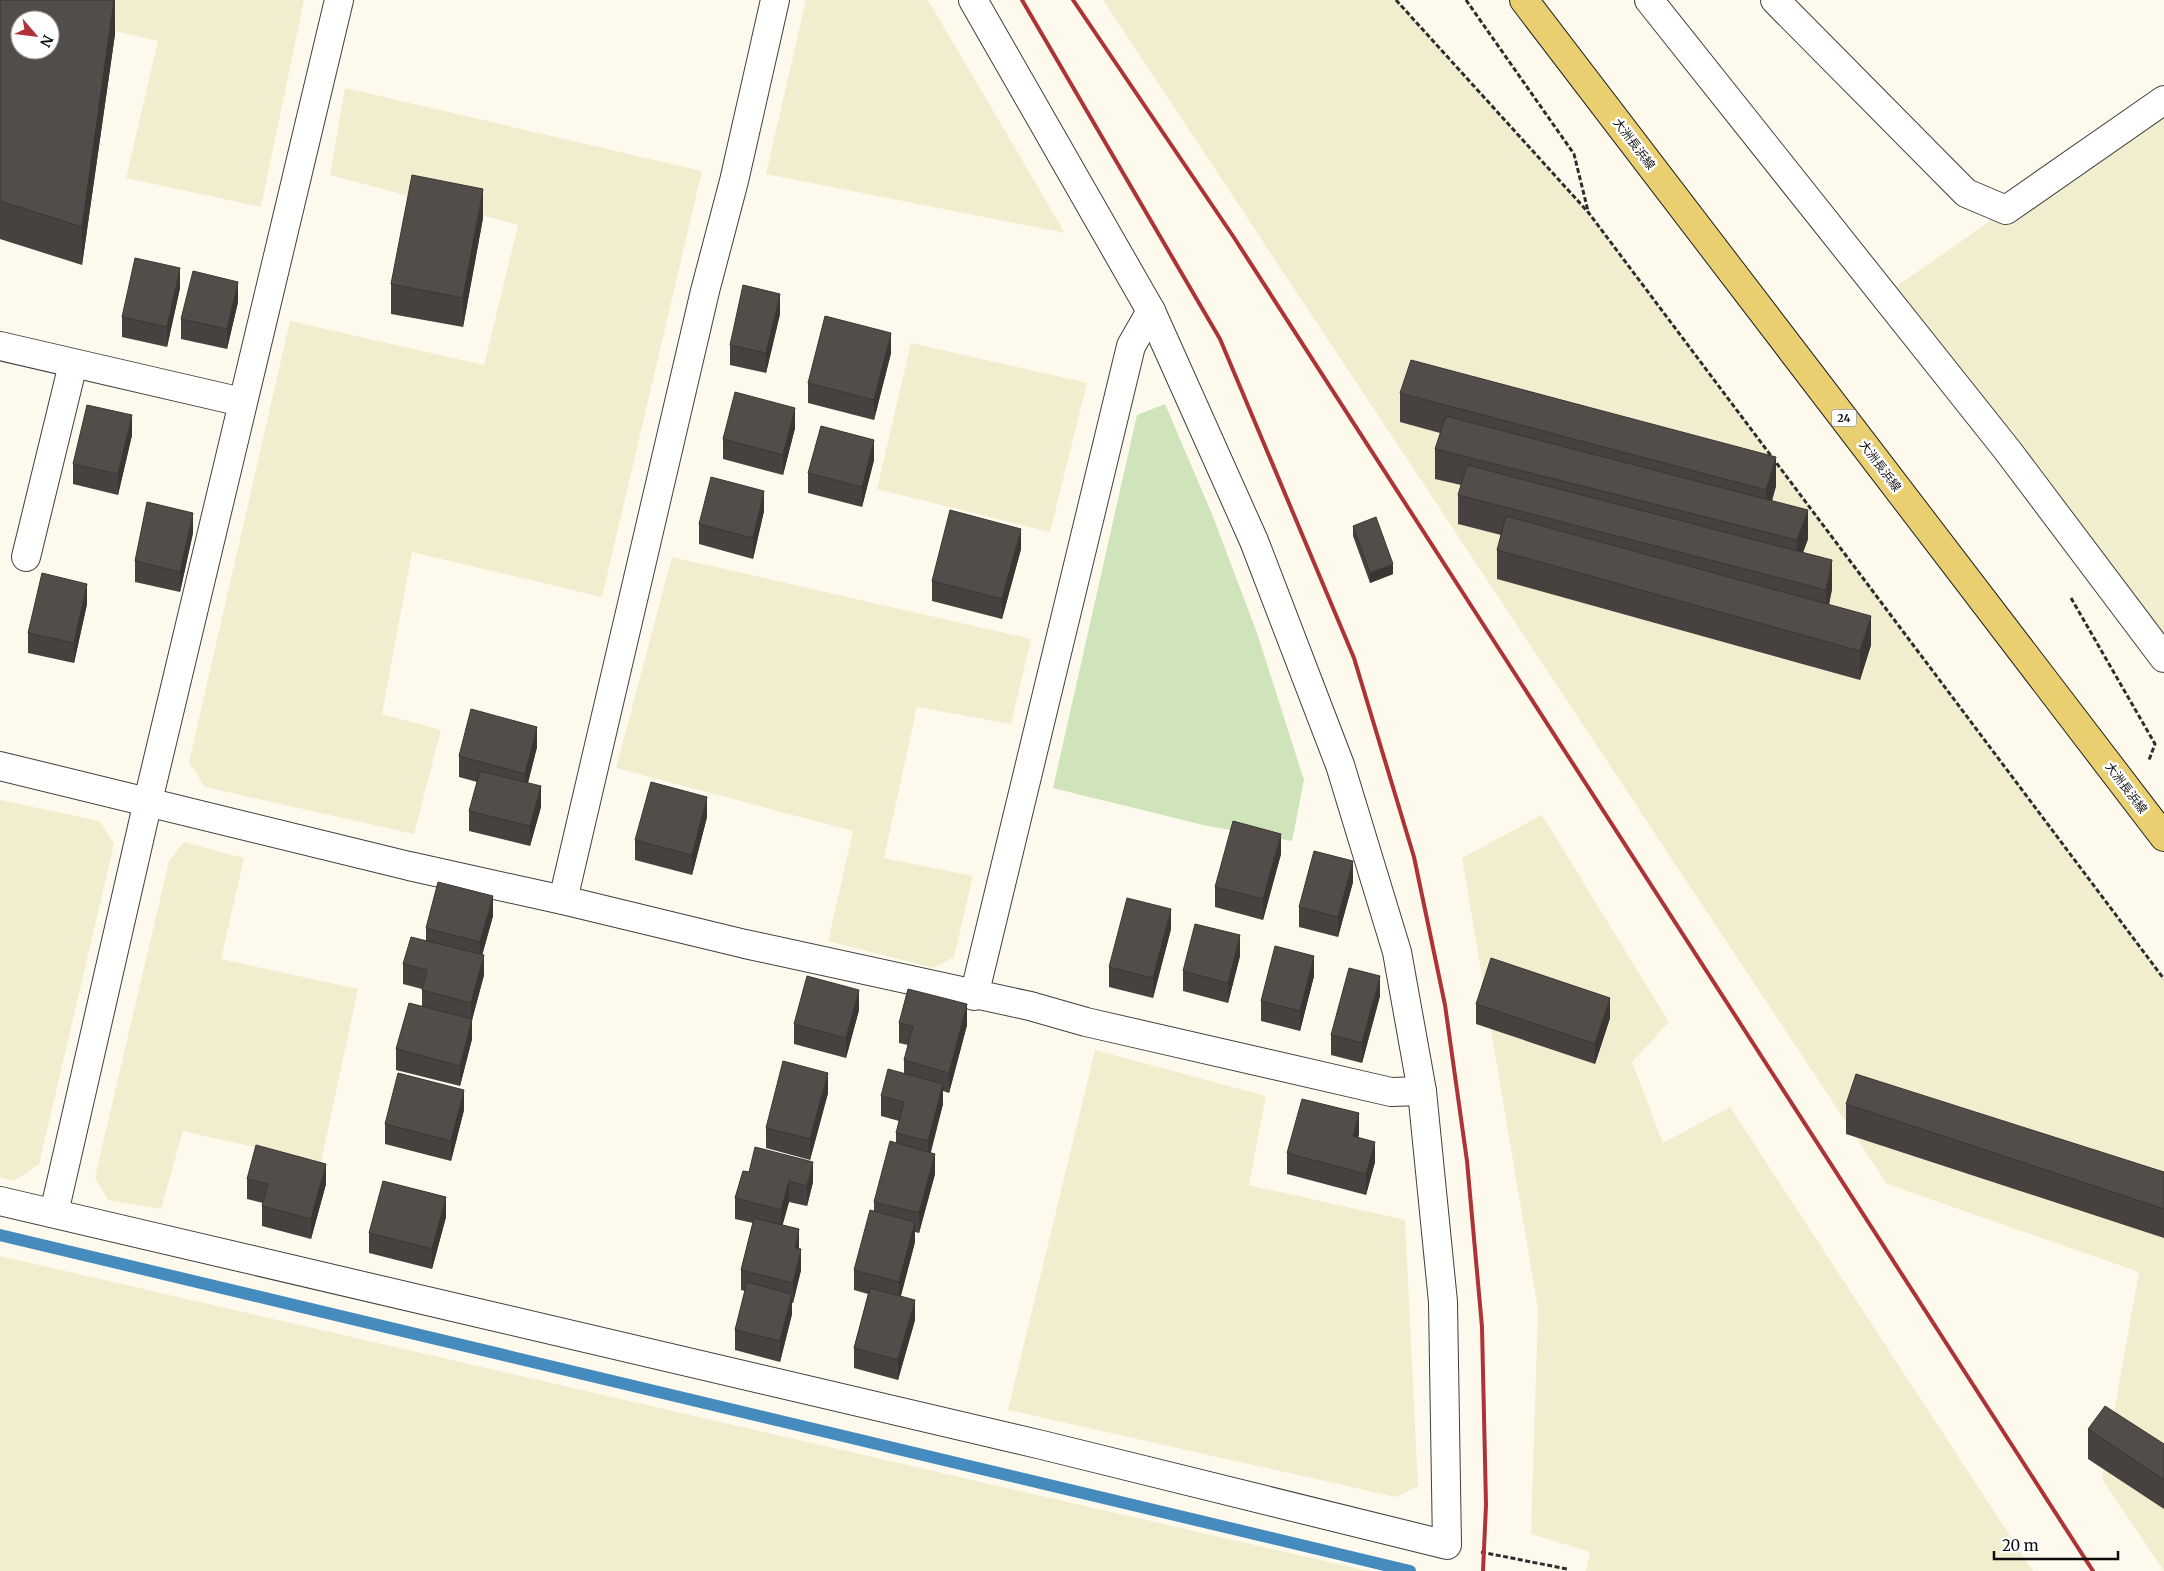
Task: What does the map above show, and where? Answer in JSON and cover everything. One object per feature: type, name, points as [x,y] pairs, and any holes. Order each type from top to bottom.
[{"type":"main road","name":"大洲長浜線","points":[[1524,0],[2164,837]]},
{"type":"street","points":[[54,1213],[148,801],[339,0]]},
{"type":"street","points":[[563,900],[705,291],[734,181],[775,0]]},
{"type":"street","points":[[0,1201],[1042,1445],[1447,1545],[1442,1302],[1422,1091],[1396,952],[1340,765],[1254,541],[1151,311],[973,0]]},
{"type":"street","points":[[1649,0],[2008,451],[2164,658]]},
{"type":"street","points":[[1775,0],[1966,193],[2006,210],[2164,100]]},
{"type":"street","points":[[974,996],[1131,346],[1151,311]]},
{"type":"street","points":[[0,346],[242,402]]},
{"type":"street","points":[[26,557],[73,364]]},
{"type":"street","points":[[0,766],[409,866],[974,996],[1030,1006],[1086,1022],[1391,1092],[1422,1091]]},
{"type":"path","points":[[1396,0],[1588,212],[2164,978]]},
{"type":"path","points":[[1466,0],[1574,154],[1588,212]]},
{"type":"path","points":[[2067,592],[2155,744],[2135,800]]},
{"type":"path","points":[[1447,1545],[1567,1569],[1567,1571]]},
{"type":"shaded area","points":[[0,0],[304,0],[261,207],[126,178],[158,41],[60,18],[60,10],[26,10],[0,4]]},
{"type":"shaded area","points":[[806,0],[928,0],[1065,233],[766,174]]},
{"type":"shaded area","points":[[1103,0],[1396,0],[1588,212],[2164,979],[2164,1571],[2102,1479],[2139,1272],[1887,1184]]},
{"type":"shaded area","points":[[345,88],[702,171],[602,597],[412,552],[382,714],[441,730],[414,834],[205,787],[189,762],[290,321],[484,365],[518,225],[330,175]]},
{"type":"shaded area","points":[[2164,100],[2164,658],[1884,295]]},
{"type":"shaded area","points":[[911,343],[1087,383],[1050,532],[877,489]]},
{"type":"shaded area","points":[[672,557],[1031,639],[1011,724],[917,707],[884,858],[973,876],[954,957],[934,968],[828,941],[853,831],[616,768]]},
{"type":"shaded area","points":[[0,800],[100,821],[114,844],[39,1164],[14,1181],[0,1177]]},
{"type":"shaded area","points":[[1542,815],[1669,1022],[1632,1062],[1663,1143],[1730,1107],[2033,1571],[1586,1571],[1590,1552],[1531,1534],[1538,1309],[1462,858]]},
{"type":"shaded area","points":[[184,842],[244,858],[221,959],[358,989],[321,1162],[183,1131],[161,1209],[108,1200],[95,1177],[169,861]]},
{"type":"shaded area","points":[[1095,1050],[1266,1096],[1249,1185],[1405,1220],[1418,1486],[1396,1497],[1008,1410]]},
{"type":"shaded area","points":[[0,1256],[1368,1571],[0,1571]]},
{"type":"green space","points":[[1165,404],[1212,514],[1257,633],[1304,780],[1292,841],[1203,825],[1053,788],[1137,415]]},
{"type":"building","points":[[0,0],[114,0],[82,227],[0,201]]},
{"type":"building","points":[[412,175],[483,189],[463,298],[391,284]]},
{"type":"building","points":[[135,258],[180,268],[167,327],[122,317]]},
{"type":"building","points":[[193,271],[238,282],[227,329],[181,319]]},
{"type":"building","points":[[743,285],[780,294],[766,353],[730,345]]},
{"type":"building","points":[[825,316],[891,333],[874,400],[808,383]]},
{"type":"building","points":[[1411,360],[1776,457],[1766,490],[1400,393]]},
{"type":"building","points":[[735,392],[795,408],[783,455],[723,439]]},
{"type":"building","points":[[87,405],[132,415],[118,474],[73,464]]},
{"type":"building","points":[[1446,416],[1808,510],[1797,540],[1435,449]]},
{"type":"building","points":[[821,426],[874,440],[862,487],[808,473]]},
{"type":"building","points":[[1467,465],[1832,560],[1826,590],[1458,495]]},
{"type":"building","points":[[711,477],[764,491],[753,538],[699,524]]},
{"type":"building","points":[[147,502],[193,513],[180,572],[135,561]]},
{"type":"building","points":[[950,510],[1021,529],[1002,599],[932,581]]},
{"type":"building","points":[[1506,516],[1871,616],[1860,651],[1497,550]]},
{"type":"building","points":[[1376,517],[1393,564],[1370,573],[1353,526]]},
{"type":"building","points":[[42,573],[87,584],[74,643],[28,633]]},
{"type":"building","points":[[471,709],[537,727],[525,774],[459,756]]},
{"type":"building","points":[[480,771],[541,786],[530,826],[469,811]]},
{"type":"building","points":[[651,782],[707,797],[692,855],[635,840]]},
{"type":"building","points":[[1233,821],[1281,834],[1263,899],[1215,887]]},
{"type":"building","points":[[1314,851],[1353,861],[1338,917],[1299,907]]},
{"type":"building","points":[[438,882],[493,896],[480,942],[426,928]]},
{"type":"building","points":[[1127,898],[1171,909],[1153,978],[1109,967]]},
{"type":"building","points":[[1195,924],[1240,935],[1228,983],[1183,971]]},
{"type":"building","points":[[411,937],[484,955],[471,1003],[422,990],[427,970],[403,964]]},
{"type":"building","points":[[1275,946],[1314,956],[1300,1011],[1261,1001]]},
{"type":"building","points":[[1491,958],[1610,998],[1595,1044],[1476,1004]]},
{"type":"building","points":[[1349,968],[1380,976],[1362,1043],[1331,1035]]},
{"type":"building","points":[[807,976],[859,990],[846,1038],[794,1024]]},
{"type":"building","points":[[908,989],[967,1004],[949,1073],[904,1060],[913,1026],[899,1023]]},
{"type":"building","points":[[409,1003],[472,1019],[460,1066],[396,1049]]},
{"type":"building","points":[[783,1061],[828,1073],[810,1139],[766,1128]]},
{"type":"building","points":[[888,1069],[943,1084],[928,1141],[896,1133],[904,1102],[881,1096]]},
{"type":"building","points":[[398,1073],[464,1090],[451,1141],[385,1124]]},
{"type":"building","points":[[1856,1074],[2164,1172],[2164,1209],[1846,1104]]},
{"type":"building","points":[[1302,1099],[1359,1113],[1353,1136],[1375,1142],[1366,1174],[1287,1153]]},
{"type":"building","points":[[890,1141],[935,1154],[919,1213],[874,1202]]},
{"type":"building","points":[[256,1145],[326,1164],[311,1219],[262,1206],[268,1184],[247,1179]]},
{"type":"building","points":[[755,1147],[813,1162],[807,1186],[789,1181],[781,1210],[735,1198],[743,1171],[749,1172]]},
{"type":"building","points":[[383,1181],[446,1197],[432,1249],[369,1233]]},
{"type":"building","points":[[870,1210],[915,1222],[899,1282],[854,1270]]},
{"type":"building","points":[[754,1218],[799,1229],[795,1248],[801,1249],[793,1283],[741,1270]]},
{"type":"building","points":[[747,1282],[792,1294],[780,1341],[735,1330]]},
{"type":"building","points":[[870,1288],[915,1300],[898,1360],[854,1348]]},
{"type":"building","points":[[2105,1406],[2164,1444],[2164,1480],[2088,1429]]},
{"type":"waterway","points":[[0,1235],[1410,1571]]},
{"type":"railway","points":[[1022,0],[1220,339],[1354,658],[1414,857],[1445,1005],[1467,1161],[1482,1327],[1486,1505],[1483,1571]]},
{"type":"railway","points":[[1073,0],[1233,236],[2093,1571]]}]
